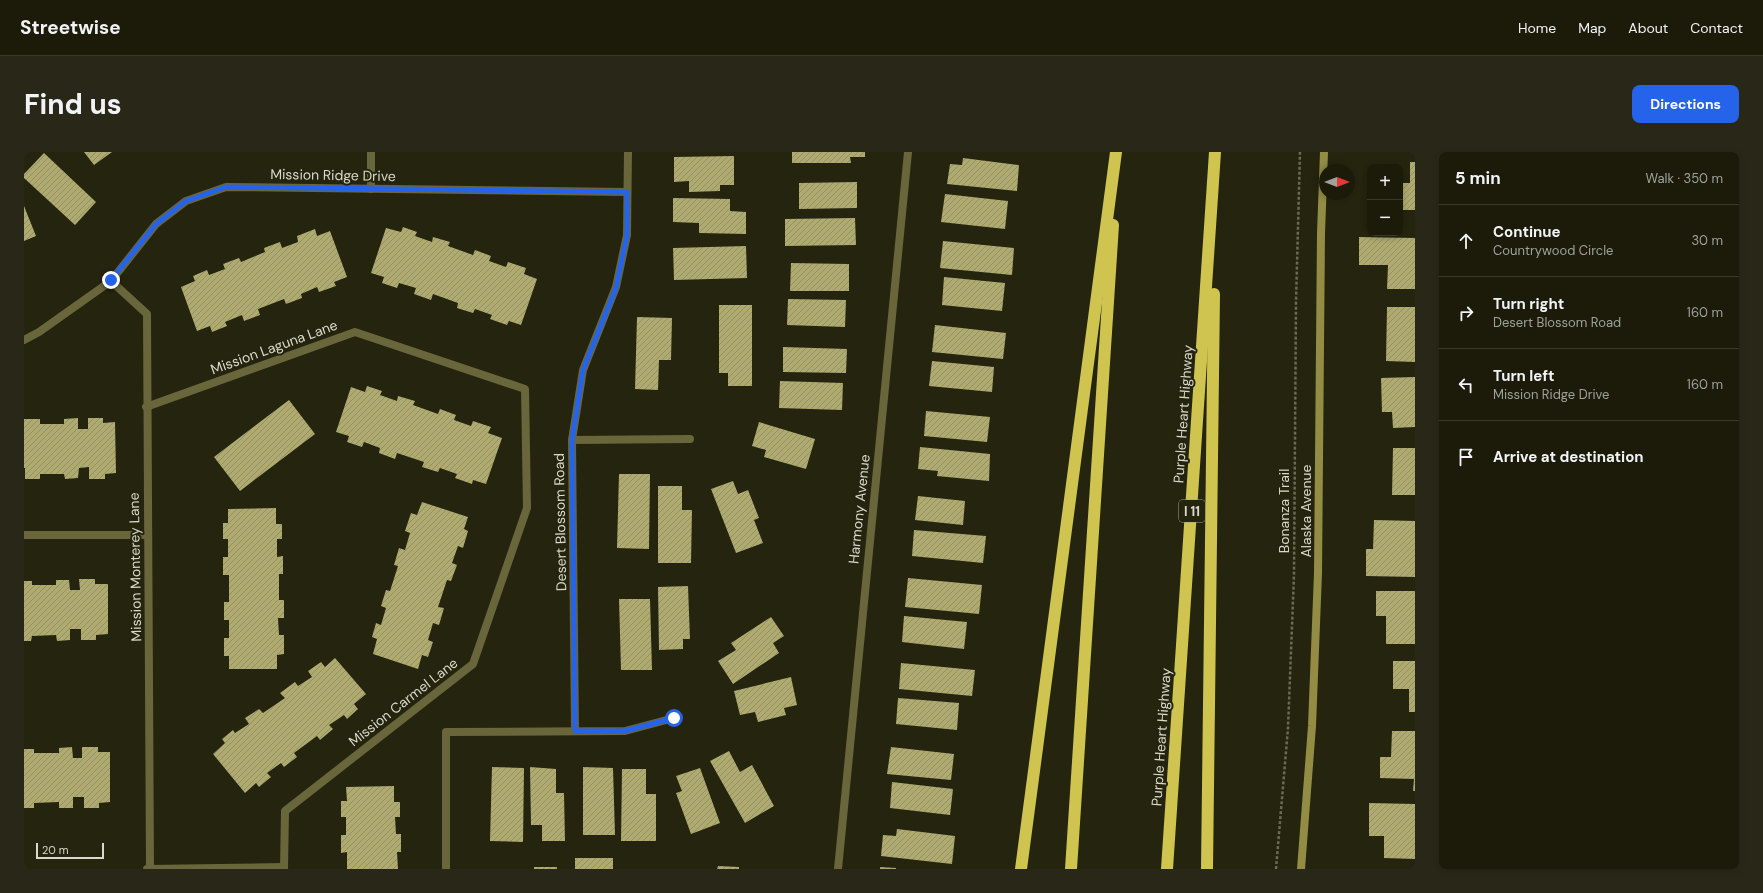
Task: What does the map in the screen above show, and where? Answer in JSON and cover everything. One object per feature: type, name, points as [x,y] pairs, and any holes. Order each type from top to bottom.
[{"type":"highway","points":[[1021,869],[1117,152]]},
{"type":"highway","points":[[1071,869],[1099,457],[1117,152]]},
{"type":"highway","points":[[1207,869],[1215,152]]},
{"type":"highway","name":"Purple Heart Highway","points":[[1167,869],[1215,152]]},
{"type":"street","points":[[371,152],[371,189]]},
{"type":"street","name":"Desert Blossom Road","points":[[575,731],[572,440],[583,370],[616,288],[627,235],[628,152]]},
{"type":"street","name":"Harmony Avenue","points":[[838,869],[908,152]]},
{"type":"street","name":"Alaska Avenue","points":[[1301,869],[1312,726],[1318,573],[1321,241],[1324,152]]},
{"type":"street","name":"Mission Ridge Drive","points":[[24,340],[39,332],[111,280],[156,224],[186,201],[226,187],[627,192]]},
{"type":"street","name":"Mission Monterey Lane","points":[[111,280],[146,314],[150,869]]},
{"type":"street","name":"Mission Laguna Lane","points":[[146,407],[355,332],[525,389]]},
{"type":"street","name":"Mission Carmel Lane","points":[[284,868],[284,811],[473,664],[527,508],[525,389]]},
{"type":"street","points":[[572,440],[690,439]]},
{"type":"street","points":[[24,535],[148,535]]},
{"type":"street","points":[[446,869],[446,732],[625,731],[674,718]]},
{"type":"street","points":[[147,869],[284,868]]},
{"type":"path","name":"Bonanza Trail","points":[[1276,869],[1288,728],[1294,575],[1296,302],[1300,152]]},
{"type":"building","points":[[84,152],[112,152],[94,165]]},
{"type":"building","points":[[792,152],[865,152],[865,157],[850,157],[851,163],[792,163]]},
{"type":"building","points":[[44,153],[96,202],[75,225],[24,178],[24,174]]},
{"type":"building","points":[[734,156],[734,185],[720,185],[720,191],[689,192],[689,181],[674,182],[674,157]]},
{"type":"building","points":[[963,158],[1019,165],[1017,191],[947,184],[950,164],[962,165]]},
{"type":"building","points":[[1410,162],[1415,162],[1415,210],[1403,210],[1403,183],[1410,183]]},
{"type":"building","points":[[857,182],[857,208],[799,209],[799,183]]},
{"type":"building","points":[[945,194],[1008,201],[1005,229],[941,222]]},
{"type":"building","points":[[673,198],[730,199],[730,211],[746,212],[746,234],[699,233],[699,223],[673,222]]},
{"type":"building","points":[[24,206],[36,236],[24,241]]},
{"type":"building","points":[[855,218],[856,245],[785,246],[785,219]]},
{"type":"building","points":[[403,227],[417,232],[415,236],[432,242],[433,237],[450,242],[448,246],[473,255],[475,250],[491,256],[489,261],[506,267],[508,262],[526,268],[524,274],[537,279],[521,325],[509,321],[507,325],[490,319],[492,315],[475,309],[473,313],[457,308],[458,303],[433,294],[431,300],[414,294],[416,288],[399,283],[397,288],[382,283],[384,277],[371,273],[386,228],[401,232]]},
{"type":"building","points":[[315,229],[317,236],[330,231],[347,277],[334,282],[336,286],[319,292],[317,287],[301,294],[302,298],[286,304],[284,299],[258,309],[260,315],[244,321],[242,315],[225,322],[227,326],[212,332],[210,326],[197,331],[181,287],[195,281],[193,276],[207,270],[209,275],[225,269],[223,264],[239,258],[241,262],[265,252],[264,248],[280,242],[282,248],[298,242],[297,236]]},
{"type":"building","points":[[1359,237],[1415,238],[1415,289],[1387,289],[1388,265],[1359,265]]},
{"type":"building","points":[[943,241],[1014,248],[1012,275],[940,268]]},
{"type":"building","points":[[746,246],[747,278],[674,280],[673,248]]},
{"type":"building","points":[[791,263],[849,264],[849,291],[790,291]]},
{"type":"building","points":[[944,277],[1005,283],[1002,311],[942,305]]},
{"type":"building","points":[[788,299],[846,300],[845,327],[787,325]]},
{"type":"building","points":[[719,305],[752,305],[752,386],[728,386],[728,373],[719,373]]},
{"type":"building","points":[[1387,307],[1415,307],[1415,362],[1386,361]]},
{"type":"building","points":[[637,317],[672,318],[671,360],[659,360],[658,390],[635,389]]},
{"type":"building","points":[[935,325],[1006,333],[1003,359],[932,352]]},
{"type":"building","points":[[783,347],[847,349],[846,373],[783,372]]},
{"type":"building","points":[[932,361],[994,367],[992,392],[929,386]]},
{"type":"building","points":[[1415,377],[1415,427],[1393,428],[1392,412],[1382,412],[1381,378]]},
{"type":"building","points":[[780,381],[843,383],[842,410],[779,408]]},
{"type":"building","points":[[367,386],[382,391],[380,395],[397,401],[398,396],[415,401],[413,405],[438,414],[440,409],[456,415],[454,420],[471,426],[473,421],[491,427],[488,433],[502,438],[486,484],[473,480],[472,484],[455,478],[457,474],[440,468],[438,472],[422,467],[424,462],[397,453],[395,459],[379,453],[380,448],[364,442],[362,447],[347,442],[349,436],[336,432],[351,387],[365,392]]},
{"type":"building","points":[[289,400],[315,434],[240,491],[214,457]]},
{"type":"building","points":[[926,411],[990,417],[987,442],[924,436]]},
{"type":"building","points":[[78,418],[78,429],[88,429],[88,418],[103,418],[103,423],[115,422],[116,473],[105,474],[105,479],[89,479],[89,467],[79,468],[78,478],[65,479],[64,474],[40,474],[40,479],[25,479],[24,419],[40,419],[40,424],[64,424],[64,419]]},
{"type":"building","points":[[759,422],[815,439],[806,469],[764,457],[766,450],[752,446]]},
{"type":"building","points":[[920,447],[990,454],[989,481],[937,476],[938,471],[918,469]]},
{"type":"building","points":[[1393,448],[1415,448],[1415,495],[1392,495]]},
{"type":"building","points":[[619,474],[650,474],[649,549],[617,548]]},
{"type":"building","points":[[733,481],[738,494],[748,490],[759,518],[754,520],[763,543],[736,553],[711,489]]},
{"type":"building","points":[[658,486],[682,486],[682,510],[692,510],[691,563],[658,563]]},
{"type":"building","points":[[918,496],[965,501],[963,525],[915,520]]},
{"type":"building","points":[[422,502],[468,517],[464,529],[468,531],[463,548],[458,546],[452,563],[457,565],[451,581],[447,580],[438,607],[444,608],[439,625],[433,623],[428,640],[433,642],[428,657],[422,655],[418,669],[373,654],[377,639],[372,637],[376,623],[381,625],[386,608],[381,606],[386,590],[390,591],[398,566],[394,565],[399,548],[405,550],[410,533],[405,531],[411,513],[417,515]]},
{"type":"building","points":[[276,508],[276,524],[282,524],[282,539],[277,539],[277,557],[283,556],[283,574],[279,574],[279,600],[284,600],[284,618],[278,618],[279,635],[284,635],[284,654],[277,655],[277,669],[229,669],[229,656],[224,656],[224,638],[229,638],[229,620],[224,620],[224,602],[229,602],[229,575],[223,575],[223,557],[228,557],[228,539],[223,539],[223,523],[228,523],[228,509]]},
{"type":"building","points":[[1374,520],[1415,521],[1415,577],[1366,576],[1366,549],[1373,549]]},
{"type":"building","points":[[914,530],[986,536],[983,563],[912,556]]},
{"type":"building","points":[[908,578],[982,585],[979,614],[905,607]]},
{"type":"building","points":[[79,579],[95,579],[95,584],[108,584],[108,634],[96,635],[96,640],[81,640],[81,629],[70,629],[70,640],[57,641],[56,635],[32,636],[31,641],[24,641],[24,581],[32,581],[32,585],[56,585],[56,580],[69,580],[70,590],[80,590]]},
{"type":"building","points":[[688,586],[690,639],[683,639],[683,649],[659,650],[658,587]]},
{"type":"building","points":[[1376,591],[1415,591],[1415,644],[1386,644],[1386,616],[1376,616]]},
{"type":"building","points":[[619,599],[650,599],[652,670],[621,670]]},
{"type":"building","points":[[904,616],[967,622],[964,649],[902,642]]},
{"type":"building","points":[[771,617],[784,636],[773,643],[779,653],[733,684],[718,661],[736,650],[731,643]]},
{"type":"building","points":[[335,658],[366,694],[354,704],[358,709],[347,719],[344,715],[329,725],[333,729],[320,740],[317,736],[294,753],[297,757],[284,767],[281,763],[267,773],[271,777],[259,787],[256,783],[245,793],[213,754],[225,743],[222,739],[233,730],[235,733],[249,724],[245,718],[259,709],[263,713],[285,698],[280,693],[295,682],[298,686],[312,677],[308,671],[321,662],[325,667]]},
{"type":"building","points":[[1393,661],[1415,661],[1415,712],[1409,712],[1409,689],[1393,689]]},
{"type":"building","points":[[901,663],[975,670],[972,696],[899,689]]},
{"type":"building","points":[[791,677],[797,705],[784,708],[786,715],[758,722],[755,712],[740,715],[734,691]]},
{"type":"building","points":[[898,698],[959,703],[957,730],[896,724]]},
{"type":"building","points":[[1392,731],[1415,731],[1415,791],[1413,791],[1414,779],[1380,778],[1380,757],[1391,757]]},
{"type":"building","points":[[72,747],[73,758],[82,758],[82,747],[98,747],[98,752],[110,752],[110,802],[99,803],[99,808],[84,808],[84,797],[73,797],[73,808],[59,808],[59,802],[34,803],[34,808],[24,808],[24,749],[34,749],[34,753],[59,753],[59,748]]},
{"type":"building","points":[[891,747],[954,754],[951,780],[887,774]]},
{"type":"building","points":[[729,751],[740,772],[752,765],[774,806],[745,823],[710,761]]},
{"type":"building","points":[[492,767],[524,768],[523,842],[490,841]]},
{"type":"building","points":[[530,767],[556,769],[556,793],[564,793],[565,841],[542,841],[542,825],[531,825]]},
{"type":"building","points":[[583,767],[613,768],[615,835],[583,835]]},
{"type":"building","points":[[700,768],[720,823],[691,834],[676,793],[682,791],[676,776]]},
{"type":"building","points":[[622,769],[646,769],[646,794],[656,794],[656,841],[621,841]]},
{"type":"building","points":[[892,782],[953,789],[950,815],[890,808]]},
{"type":"building","points":[[394,786],[394,802],[400,802],[400,817],[395,817],[396,834],[401,834],[401,852],[397,852],[398,869],[347,869],[347,852],[341,853],[341,835],[346,835],[346,817],[341,817],[341,801],[347,801],[346,787]]},
{"type":"building","points":[[1369,803],[1415,804],[1415,859],[1384,858],[1384,836],[1369,836]]},
{"type":"building","points":[[897,829],[955,836],[952,864],[881,856],[883,835],[896,836]]},
{"type":"building","points":[[575,858],[613,858],[613,869],[575,869]]},
{"type":"building","points":[[718,866],[739,867],[739,869],[717,869]]},
{"type":"building","points":[[534,867],[557,867],[557,869],[534,869]]},
{"type":"building","points":[[880,867],[896,868],[896,869],[880,869]]},
{"type":"route","points":[[111,280],[156,224],[186,201],[226,187],[627,192],[627,235],[616,288],[583,370],[572,440],[575,731],[625,731],[674,718]]}]
